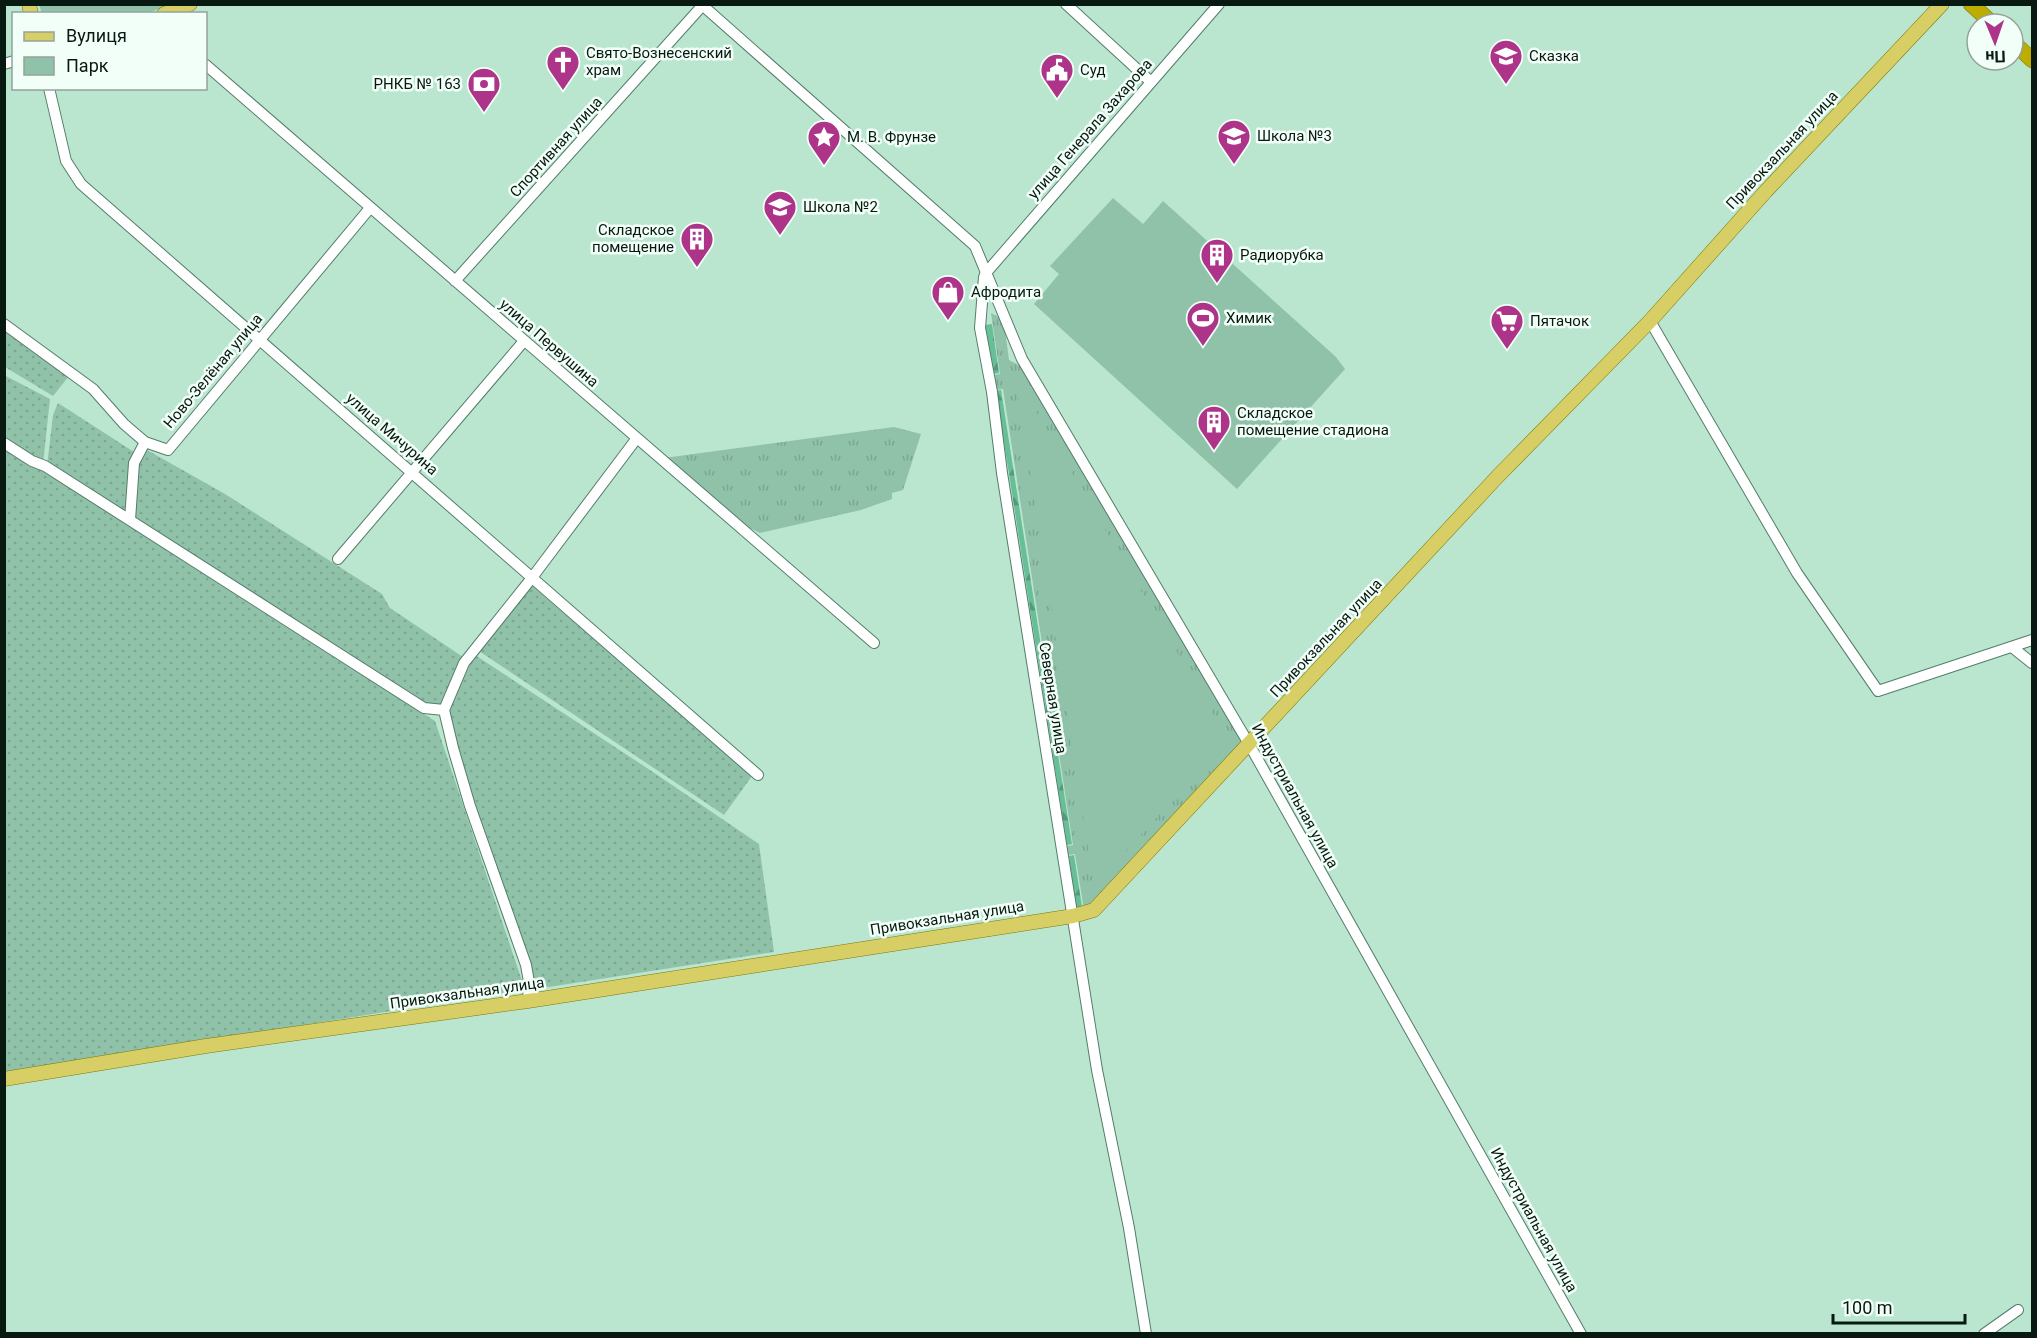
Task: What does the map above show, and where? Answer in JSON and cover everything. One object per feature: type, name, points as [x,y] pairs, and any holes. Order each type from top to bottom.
[{"type":"main road","points":[[169,12],[190,4]]},
{"type":"main road","name":"Привокзальная улица","points":[[4,1079],[206,1046],[528,1001],[1073,916],[1094,910],[1498,476],[1650,321],[1766,191],[1942,4]]},
{"type":"street","points":[[1066,4],[1151,82]]},
{"type":"street","name":"улица Генерала Захарова","points":[[985,274],[1219,4]]},
{"type":"street","name":"Индустриальная улица","points":[[702,5],[975,246],[1022,359],[1249,744],[1581,1334]]},
{"type":"street","name":"Спортивная улица","points":[[455,281],[702,5]]},
{"type":"street","name":"улица Первушина","points":[[207,66],[874,643]]},
{"type":"street","name":"улица Мичурина","points":[[49,90],[66,161],[81,184],[758,775]]},
{"type":"street","name":"Ново-Зелёная улица","points":[[145,442],[168,450],[370,208]]},
{"type":"street","name":"Северная улица","points":[[985,274],[980,328],[1107,1126],[1129,1228],[1146,1334]]},
{"type":"street","points":[[1650,321],[1797,573],[1878,691],[2032,640]]},
{"type":"street","points":[[4,324],[93,388],[124,424],[145,442],[134,463],[130,520]]},
{"type":"street","points":[[338,559],[525,342]]},
{"type":"street","points":[[528,1001],[529,982],[526,965],[470,806],[444,710],[464,663],[531,579],[637,438]]},
{"type":"street","points":[[4,443],[32,461],[45,466],[424,708],[444,710]]},
{"type":"street","points":[[2012,647],[2032,663]]},
{"type":"street","points":[[1984,1334],[2018,1310]]},
{"type":"green space","points":[[39,5],[171,5],[150,12],[42,12]]},
{"type":"green space","name":"Химик","points":[[1113,198],[1143,224],[1163,201],[1336,357],[1345,369],[1237,489],[1034,304],[1059,274],[1050,266]]},
{"type":"green space","points":[[991,313],[999,317],[1005,330],[1009,360],[1024,368],[1243,743],[1094,906],[1084,910],[1075,854],[1068,855],[1067,846],[1073,845],[1003,389],[996,390],[994,375],[1000,374]]},
{"type":"green space","points":[[992,324],[999,373],[993,374],[985,325]]},
{"type":"green space","points":[[5,329],[69,376],[53,396],[5,367]]},
{"type":"green space","points":[[4,375],[50,399],[43,464],[5,440]]},
{"type":"green space","points":[[1015,376],[1228,739],[1094,886]]},
{"type":"green space","points":[[1001,390],[1072,844],[1067,845],[996,391]]},
{"type":"green space","points":[[58,403],[134,452],[125,514],[47,466],[53,415]]},
{"type":"green space","points":[[894,427],[921,434],[903,490],[892,493],[892,499],[861,510],[760,533],[746,526],[664,458]]},
{"type":"green space","points":[[4,445],[435,721],[525,990],[5,1072]]},
{"type":"green space","points":[[147,450],[225,494],[382,594],[390,608],[463,657],[440,705],[427,705],[133,518],[139,455]]},
{"type":"green space","points":[[531,585],[752,776],[724,815],[479,651]]},
{"type":"green space","points":[[475,655],[759,844],[774,952],[536,989],[473,803],[447,710],[468,664]]},
{"type":"green space","points":[[1074,855],[1082,907],[1076,908],[1069,856]]},
{"type":"place","name":"Сказка","points":[[1506,85]]},
{"type":"place","name":"Свято-Вознесенский храм","points":[[563,91]]},
{"type":"place","name":"Суд","points":[[1057,99]]},
{"type":"place","name":"РНКБ № 163","points":[[484,113]]},
{"type":"place","name":"Школа №3","points":[[1234,165]]},
{"type":"place","name":"М. В. Фрунзе","points":[[824,166]]},
{"type":"place","name":"Школа №2","points":[[780,236]]},
{"type":"place","name":"Складское помещение","points":[[697,268]]},
{"type":"place","name":"Радиорубка","points":[[1217,284]]},
{"type":"place","name":"Афродита","points":[[948,321]]},
{"type":"place","name":"Химик","points":[[1203,347]]},
{"type":"place","name":"Пятачок","points":[[1507,350]]},
{"type":"place","name":"Складское помещение стадиона","points":[[1214,451]]}]
